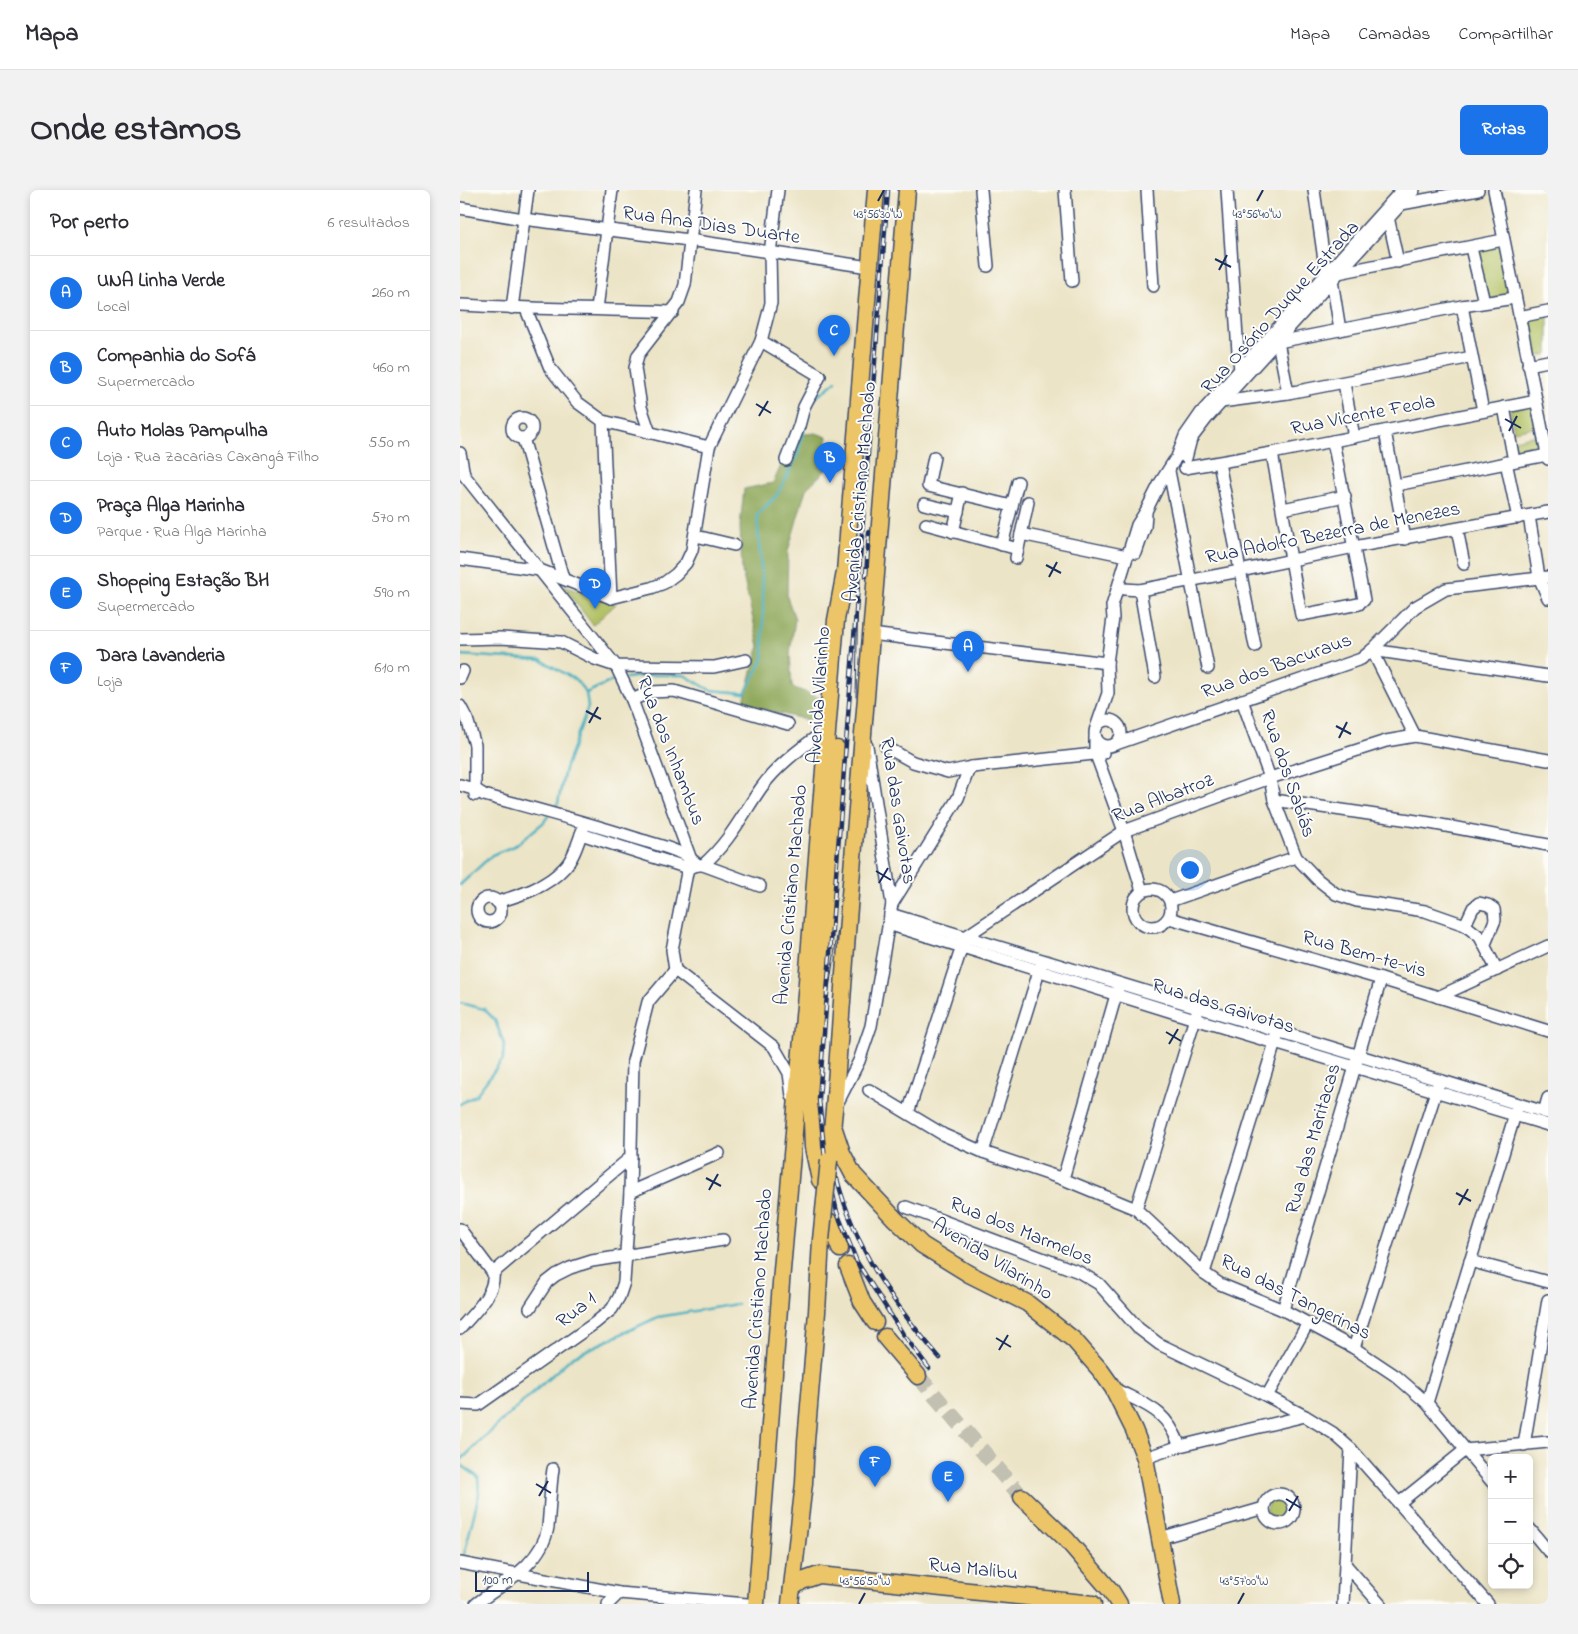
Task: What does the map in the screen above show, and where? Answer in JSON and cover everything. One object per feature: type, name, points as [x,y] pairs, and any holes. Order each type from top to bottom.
[{"type":"highway","name":"Avenida Cristiano Machado","points":[[756,1604],[836,620],[844,572],[876,190]]},
{"type":"highway","name":"Avenida Cristiano Machado","points":[[791,1596],[804,1484],[821,1240],[833,1118],[906,190]]},
{"type":"highway","name":"Avenida Vilarinho","points":[[820,1180],[813,1147],[811,1096],[847,615],[844,572]]},
{"type":"highway","name":"Avenida Vilarinho","points":[[833,1118],[842,1153],[853,1174],[895,1219],[922,1245],[969,1274],[1036,1310],[1074,1340],[1113,1388],[1146,1458],[1172,1604]]},
{"type":"highway","points":[[830,1222],[840,1250]]},
{"type":"highway","points":[[848,1266],[862,1302],[875,1322]]},
{"type":"highway","points":[[885,1337],[918,1376]]},
{"type":"highway","points":[[1022,1497],[1066,1539],[1111,1591],[1119,1604]]},
{"type":"highway","points":[[1076,1552],[1081,1565],[1109,1604]]},
{"type":"highway","name":"Rua Malibu","points":[[791,1596],[802,1581],[819,1576],[1092,1604]]},
{"type":"street","points":[[512,308],[528,190]]},
{"type":"street","points":[[597,309],[612,190]]},
{"type":"street","points":[[650,433],[641,406],[635,368],[638,356],[680,302],[685,285],[696,190]]},
{"type":"street","points":[[460,559],[540,570],[611,598],[664,583],[686,563],[696,536],[709,447],[761,341],[771,303],[770,253],[778,190]]},
{"type":"street","points":[[981,190],[988,266]]},
{"type":"street","points":[[1065,190],[1072,281]]},
{"type":"street","points":[[1147,190],[1153,286]]},
{"type":"street","points":[[1227,190],[1243,372]]},
{"type":"street","points":[[1314,190],[1332,277],[1340,330]]},
{"type":"street","name":"Rua Osório Duque Estrada","points":[[1117,724],[1108,693],[1108,663],[1113,618],[1112,606],[1137,525],[1180,465],[1191,439],[1218,400],[1332,277],[1399,197],[1414,190]]},
{"type":"street","points":[[1399,197],[1478,190]]},
{"type":"street","points":[[1396,485],[1510,462],[1548,457],[1494,190]]},
{"type":"street","name":"Rua Ana Dias Duarte","points":[[460,208],[523,219],[689,240],[869,267]]},
{"type":"street","points":[[1385,214],[1398,262]]},
{"type":"street","points":[[1332,277],[1503,240]]},
{"type":"street","points":[[1471,248],[1484,302]]},
{"type":"street","points":[[1288,393],[1274,338],[1340,330],[1462,306],[1515,298]]},
{"type":"street","points":[[460,305],[526,309],[673,312]]},
{"type":"street","points":[[1462,306],[1483,411]]},
{"type":"street","points":[[526,309],[550,368],[577,402],[603,421],[709,447]]},
{"type":"street","points":[[1519,317],[1548,311]]},
{"type":"street","points":[[761,341],[820,376],[804,407],[786,460]]},
{"type":"street","points":[[1218,400],[1288,393],[1472,357]]},
{"type":"street","points":[[1528,365],[1548,361]]},
{"type":"street","points":[[1344,383],[1354,437]]},
{"type":"street","name":"Rua Vicente Feola","points":[[1180,465],[1219,463],[1272,454],[1536,401]]},
{"type":"street","points":[[1504,407],[1510,462],[1523,517],[1544,577],[1548,598]]},
{"type":"street","points":[[603,421],[611,598]]},
{"type":"street","points":[[1385,431],[1405,539]]},
{"type":"street","points":[[523,438],[563,578]]},
{"type":"street","points":[[1333,442],[1354,547]]},
{"type":"street","points":[[460,453],[462,474]]},
{"type":"street","points":[[1272,454],[1293,560]]},
{"type":"street","points":[[934,457],[928,486],[1012,506]]},
{"type":"street","points":[[1219,463],[1256,646]]},
{"type":"street","points":[[1180,465],[1192,580],[1208,668]]},
{"type":"street","name":"Rua dos Inhambus","points":[[462,474],[619,671],[631,696],[695,864]]},
{"type":"street","points":[[1002,544],[1018,482]]},
{"type":"street","points":[[953,532],[962,493]]},
{"type":"street","points":[[1283,509],[1345,496]]},
{"type":"street","points":[[926,524],[1002,544],[1017,553],[1028,502]]},
{"type":"street","points":[[924,504],[958,512]]},
{"type":"street","name":"Rua Osório Duque Estrada","points":[[1113,618],[1120,608],[1124,589],[1145,528],[1146,511]]},
{"type":"street","name":"Rua Adolfo Bezerra de Menezes","points":[[1124,589],[1140,590],[1354,547],[1548,512]]},
{"type":"street","points":[[1457,529],[1464,564]]},
{"type":"street","points":[[1021,534],[1126,556]]},
{"type":"street","points":[[696,536],[734,545]]},
{"type":"street","name":"Rua dos Bacuraus","points":[[1293,560],[1302,615],[1362,602],[1354,547]]},
{"type":"street","name":"Rua dos Bacuraus","points":[[886,747],[913,762],[948,772],[972,767],[1104,751],[1147,734],[1361,659],[1415,607],[1446,589],[1544,577]]},
{"type":"street","points":[[1140,590],[1155,677]]},
{"type":"street","points":[[871,634],[1108,663]]},
{"type":"street","points":[[460,639],[501,638],[561,642],[619,671],[714,667],[746,660]]},
{"type":"street","points":[[1372,650],[1548,676]]},
{"type":"street","points":[[1372,650],[1415,736]]},
{"type":"street","points":[[631,696],[650,692],[674,691],[788,724]]},
{"type":"street","name":"Rua Osório Duque Estrada","points":[[1104,751],[1096,737],[1095,731],[1108,693]]},
{"type":"street","name":"Rua dos Sabiás","points":[[1242,700],[1270,778],[1274,800],[1296,857],[1317,879],[1336,894],[1357,901],[1425,911],[1465,925],[1480,937],[1485,944],[1497,970]]},
{"type":"street","points":[[460,706],[467,719],[475,745],[478,794]]},
{"type":"street","points":[[1097,725],[1108,720],[1123,729],[1147,734]]},
{"type":"street","name":"Rua das Gaivotas","points":[[864,724],[890,914],[964,942],[1197,1014],[1516,1109],[1546,1113]]},
{"type":"street","points":[[1117,724],[1120,736],[1104,751],[1124,831],[1142,891]]},
{"type":"street","points":[[581,834],[695,864],[720,850],[762,788],[776,771],[798,750],[827,729]]},
{"type":"street","name":"Rua Albatroz","points":[[964,942],[1124,831],[1270,778],[1386,741],[1415,736],[1548,760]]},
{"type":"street","points":[[833,1118],[866,1044],[871,1026],[890,914],[958,798],[968,771],[972,767]]},
{"type":"street","points":[[460,785],[478,794]]},
{"type":"street","points":[[460,793],[478,794],[586,822],[695,864],[760,886]]},
{"type":"street","points":[[1274,800],[1430,823],[1548,845]]},
{"type":"street","points":[[497,902],[528,892],[564,869],[572,857],[586,822]]},
{"type":"street","points":[[1170,901],[1296,857]]},
{"type":"street","points":[[695,864],[672,950],[675,970],[774,1047],[789,1073],[795,1121]]},
{"type":"street","points":[[1150,888],[1160,890],[1166,894],[1170,901],[1172,909],[1169,918],[1163,924],[1155,927],[1147,926],[1140,922],[1134,914],[1133,906],[1136,896],[1150,888]]},
{"type":"street","points":[[1465,925],[1473,908],[1479,903],[1494,908],[1495,920],[1485,944]]},
{"type":"street","name":"Rua Bem-te-vis","points":[[1169,918],[1548,1031]]},
{"type":"street","points":[[908,1113],[964,942]]},
{"type":"street","points":[[1438,997],[1548,946]]},
{"type":"street","points":[[983,1152],[1041,966]]},
{"type":"street","name":"Rua 1","points":[[460,1404],[478,1405],[595,1323],[612,1309],[619,1297],[624,1282],[630,1192],[633,1061],[648,1002],[675,970]]},
{"type":"street","name":"Rua das Maritacas","points":[[1283,1310],[1381,980]]},
{"type":"street","points":[[1063,1179],[1118,989]]},
{"type":"street","points":[[1136,1209],[1197,1014]]},
{"type":"street","points":[[1204,1273],[1277,1037]]},
{"type":"street","points":[[1354,1348],[1438,1086]]},
{"type":"street","name":"Rua das Tangerinas","points":[[869,1090],[944,1135],[983,1152],[1063,1179],[1136,1209],[1204,1273],[1220,1284],[1283,1310],[1308,1323],[1354,1348],[1396,1376],[1426,1403],[1488,1477]]},
{"type":"street","points":[[1546,1113],[1548,1098]]},
{"type":"street","points":[[1426,1403],[1516,1109]]},
{"type":"street","name":"Rua das Gaivotas","points":[[1516,1109],[1548,1125]]},
{"type":"street","points":[[630,1192],[719,1153]]},
{"type":"street","points":[[493,1273],[631,1157]]},
{"type":"street","name":"Rua dos Marmelos","points":[[906,1206],[1079,1272],[1099,1284],[1138,1328],[1159,1344],[1267,1396],[1334,1433],[1351,1448],[1488,1604]]},
{"type":"street","points":[[460,1229],[493,1273],[494,1281],[488,1294],[460,1329]]},
{"type":"street","points":[[530,1308],[547,1282],[556,1275],[592,1261],[724,1240]]},
{"type":"street","points":[[1470,1261],[1548,1282]]},
{"type":"street","points":[[1524,1445],[1548,1300]]},
{"type":"street","points":[[1267,1396],[1308,1323]]},
{"type":"street","points":[[1113,1388],[1157,1411],[1173,1430],[1180,1446]]},
{"type":"street","points":[[1146,1458],[1180,1446],[1305,1416]]},
{"type":"street","points":[[1399,1503],[1465,1450],[1548,1442]]},
{"type":"street","points":[[1343,1604],[1351,1448]]},
{"type":"street","points":[[476,1604],[517,1574],[550,1537],[548,1528],[553,1469]]},
{"type":"street","points":[[1160,1538],[1264,1508]]},
{"type":"street","points":[[1533,1533],[1548,1551]]},
{"type":"street","points":[[460,1563],[517,1574],[625,1590],[747,1604]]},
{"type":"street","points":[[1345,1564],[1380,1604]]},
{"type":"street","points":[[608,1604],[625,1590]]},
{"type":"green space","points":[[1500,245],[1511,295],[1487,300],[1476,250]]},
{"type":"green space","points":[[1548,315],[1548,354],[1534,357],[1527,319]]},
{"type":"green space","points":[[1535,404],[1539,426],[1514,431],[1510,409]]},
{"type":"green space","points":[[816,433],[827,437],[829,467],[806,489],[788,551],[787,597],[795,619],[790,653],[792,687],[820,698],[822,704],[808,720],[743,705],[759,646],[742,571],[740,526],[744,489],[773,483],[795,435]]},
{"type":"green space","points":[[1541,434],[1545,453],[1517,457],[1514,440]]},
{"type":"green space","points":[[563,586],[616,604],[593,625]]},
{"type":"green space","points":[[1279,1496],[1287,1500],[1291,1508],[1287,1516],[1279,1520],[1271,1516],[1267,1508],[1271,1500]]},
{"type":"waterway","points":[[626,678],[650,675],[684,675],[710,690],[745,693],[763,660],[763,593],[757,515],[777,495],[797,457],[812,401],[836,381]]},
{"type":"waterway","points":[[460,655],[541,660],[576,680],[586,693],[588,707],[565,769],[558,803],[553,809]]},
{"type":"waterway","points":[[586,693],[618,680]]},
{"type":"waterway","points":[[460,885],[492,855],[516,845],[544,822],[548,816]]},
{"type":"waterway","points":[[460,1003],[484,1009],[495,1020],[504,1044],[503,1059],[476,1095],[460,1104]]},
{"type":"waterway","points":[[460,1461],[572,1357],[658,1317],[737,1304]]},
{"type":"waterway","points":[[460,1464],[478,1477],[479,1494],[463,1559]]},
{"type":"tunnel","points":[[918,1376],[1022,1497]]},
{"type":"tram line","points":[[856,697],[858,586]]},
{"type":"tram line","points":[[827,1002],[838,929]]},
{"type":"railway","points":[[888,190],[819,1099],[825,1159],[837,1212],[857,1262],[903,1334],[929,1368]]},
{"type":"railway","points":[[866,576],[869,532]]},
{"type":"railway","points":[[837,1179],[854,1229],[865,1252],[891,1296],[940,1358]]},
{"type":"place","name":"Auto Molas Pampulha","points":[[834,356]]},
{"type":"place","name":"Companhia do Sofá","points":[[830,483]]},
{"type":"place","name":"Praça Alga Marinha","points":[[595,609]]},
{"type":"place","name":"UNA Linha Verde","points":[[968,672]]},
{"type":"place","name":"Dara Lavanderia","points":[[875,1487]]},
{"type":"place","name":"Shopping Estação BH","points":[[948,1502]]}]
